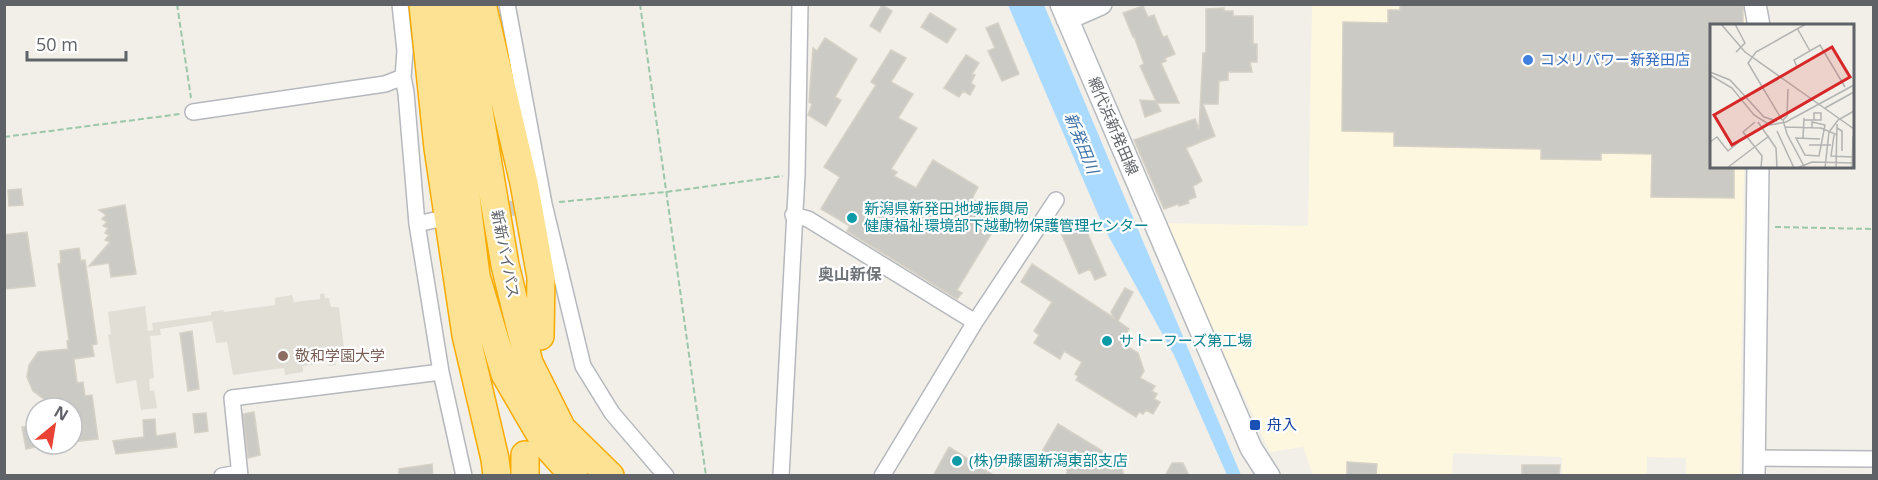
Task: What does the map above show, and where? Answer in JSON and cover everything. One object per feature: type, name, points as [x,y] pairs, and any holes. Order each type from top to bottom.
[{"type":"highway","points":[[423,4],[438,148],[466,335],[497,476]]},
{"type":"highway","name":"新新バイパス","points":[[442,4],[476,276],[505,374],[547,446],[574,476]]},
{"type":"highway","name":"新新バイパス","points":[[461,4],[505,265],[529,363],[562,429],[610,476]]},
{"type":"highway","points":[[482,4],[524,183],[541,277],[540,336]]},
{"type":"main road","points":[[1064,12],[1101,4]]},
{"type":"main road","points":[[1755,4],[1759,24]]},
{"type":"main road","name":"網代浜新発田線","points":[[1064,12],[1251,448],[1269,476]]},
{"type":"main road","points":[[1755,467],[1758,168]]},
{"type":"street","points":[[400,4],[405,51],[403,77],[417,224],[441,372],[464,476]]},
{"type":"street","points":[[507,4],[542,204],[583,366],[612,413],[666,476]]},
{"type":"street","points":[[781,476],[793,215],[797,174],[800,4]]},
{"type":"street","points":[[193,112],[385,84],[403,77]]},
{"type":"street","points":[[882,476],[975,322],[1056,200]]},
{"type":"street","points":[[793,215],[808,219],[975,322]]},
{"type":"street","points":[[417,224],[435,220]]},
{"type":"street","points":[[222,476],[240,474],[232,398],[441,372]]},
{"type":"street","points":[[1755,467],[1874,459]]},
{"type":"path","points":[[4,137],[193,112],[177,4]]},
{"type":"path","points":[[640,4],[706,476]]},
{"type":"path","points":[[542,204],[666,192],[797,174]]},
{"type":"path","points":[[1757,227],[1874,229]]},
{"type":"shaded area","points":[[1312,5],[1747,5],[1746,24],[1710,24],[1710,168],[1744,168],[1740,475],[1686,475],[1686,458],[1647,457],[1647,475],[1562,475],[1562,457],[1453,453],[1452,475],[1313,475],[1303,447],[1270,452],[1162,223],[1308,226]]},
{"type":"shaded area","name":"敬和学園大学","points":[[324,293],[325,298],[329,298],[331,307],[339,307],[344,349],[337,351],[336,365],[329,366],[328,362],[303,366],[303,372],[285,375],[284,368],[233,375],[227,342],[216,343],[212,321],[160,329],[161,335],[150,336],[154,378],[149,379],[150,391],[154,390],[157,408],[141,410],[136,380],[116,384],[108,335],[111,334],[108,312],[145,306],[148,331],[153,330],[152,323],[211,315],[211,312],[223,310],[224,312],[275,305],[275,298],[292,295],[294,302],[320,299],[320,294]]},
{"type":"water","name":"新発田川","points":[[1008,5],[1044,5],[1241,475],[1227,475],[1174,355],[1104,228]]},
{"type":"building","points":[[1400,4],[1743,4],[1743,24],[1710,24],[1710,168],[1734,168],[1734,198],[1651,197],[1652,154],[1601,153],[1601,160],[1541,159],[1541,149],[1394,146],[1394,132],[1342,131],[1343,22],[1388,23],[1388,10],[1400,10]]},
{"type":"building","points":[[882,5],[892,11],[880,32],[870,26]]},
{"type":"building","points":[[1143,6],[1148,17],[1154,15],[1163,37],[1167,36],[1175,54],[1165,58],[1166,61],[1161,63],[1179,103],[1157,103],[1161,111],[1145,117],[1140,100],[1156,101],[1140,66],[1144,64],[1123,13]]},
{"type":"building","points":[[1224,8],[1224,11],[1233,11],[1233,16],[1253,16],[1253,44],[1257,44],[1257,62],[1250,62],[1252,72],[1228,72],[1228,80],[1219,81],[1218,104],[1203,104],[1215,136],[1186,148],[1202,181],[1193,186],[1196,197],[1188,200],[1189,203],[1164,209],[1134,140],[1195,119],[1199,129],[1203,53],[1206,53],[1206,9]]},
{"type":"building","points":[[930,13],[956,29],[947,43],[921,27]]},
{"type":"building","points":[[998,23],[1019,74],[1002,81],[988,51],[995,48],[986,28]]},
{"type":"building","points":[[825,38],[857,59],[835,97],[841,100],[826,126],[808,115],[812,104],[809,102],[813,48],[817,51]]},
{"type":"building","points":[[891,50],[906,58],[891,82],[913,94],[898,118],[917,128],[891,169],[897,172],[894,176],[916,188],[933,160],[978,187],[972,199],[996,214],[991,223],[996,226],[957,290],[962,293],[957,299],[847,231],[850,226],[821,209],[840,177],[824,167],[876,85],[871,82]]},
{"type":"building","points":[[966,55],[979,63],[972,74],[975,75],[971,83],[975,86],[970,95],[963,91],[959,97],[944,88]]},
{"type":"building","points":[[21,189],[23,205],[9,206],[8,190]]},
{"type":"building","points":[[125,205],[136,274],[111,277],[109,263],[89,266],[110,242],[105,240],[109,235],[105,233],[108,228],[103,226],[107,222],[102,219],[106,215],[99,210]]},
{"type":"building","points":[[1083,223],[1106,275],[1095,280],[1090,269],[1079,274],[1061,233]]},
{"type":"building","points":[[27,232],[35,286],[5,289],[4,235]]},
{"type":"building","points":[[79,248],[81,261],[85,260],[97,344],[92,345],[94,356],[74,359],[77,383],[83,382],[85,396],[92,395],[98,439],[84,441],[84,396],[40,396],[33,391],[27,377],[29,365],[38,352],[68,349],[67,341],[69,340],[58,264],[61,263],[60,251]]},
{"type":"building","name":"サトーフーズ第工場","points":[[1032,264],[1114,318],[1111,312],[1125,288],[1133,292],[1118,321],[1129,329],[1125,335],[1132,340],[1128,347],[1138,353],[1144,371],[1140,378],[1155,386],[1152,391],[1157,394],[1154,399],[1160,402],[1153,414],[1146,410],[1143,414],[1139,412],[1136,417],[1076,380],[1078,376],[1075,374],[1082,362],[1064,351],[1060,359],[1034,343],[1039,335],[1034,331],[1052,302],[1021,282]]},
{"type":"building","points":[[192,331],[199,389],[188,391],[180,333]]},
{"type":"building","points":[[254,412],[260,455],[248,458],[243,414]]},
{"type":"building","points":[[206,413],[208,431],[195,433],[193,414]]},
{"type":"building","points":[[155,419],[156,436],[175,433],[177,447],[116,454],[113,441],[144,437],[143,420]]},
{"type":"building","points":[[1058,424],[1124,464],[1122,468],[1124,476],[1067,476],[1067,467],[1041,453]]},
{"type":"building","name":"(株)伊藤園新潟東部支店","points":[[949,447],[995,476],[933,476]]},
{"type":"building","points":[[1347,462],[1377,464],[1376,476],[1347,476]]},
{"type":"building","points":[[1172,463],[1183,463],[1189,476],[1165,476]]},
{"type":"building","points":[[432,464],[433,476],[399,476],[399,469]]},
{"type":"building","points":[[1522,465],[1560,465],[1559,476],[1522,476]]},
{"type":"tunnel","points":[[461,216],[535,205]]},
{"type":"place","name":"コメリパワー新発田店","points":[[1528,60]]},
{"type":"place","name":"新潟県新発田地域振興局 健康福祉環境部下越動物保護管理センター","points":[[852,218]]},
{"type":"place","name":"サトーフーズ第工場","points":[[1107,341]]},
{"type":"place","name":"敬和学園大学","points":[[283,356]]},
{"type":"place","name":"舟入","points":[[1255,425]]},
{"type":"place","name":"(株)伊藤園新潟東部支店","points":[[957,461]]},
{"type":"district","name":"奥山新保","points":[[850,274]]}]
